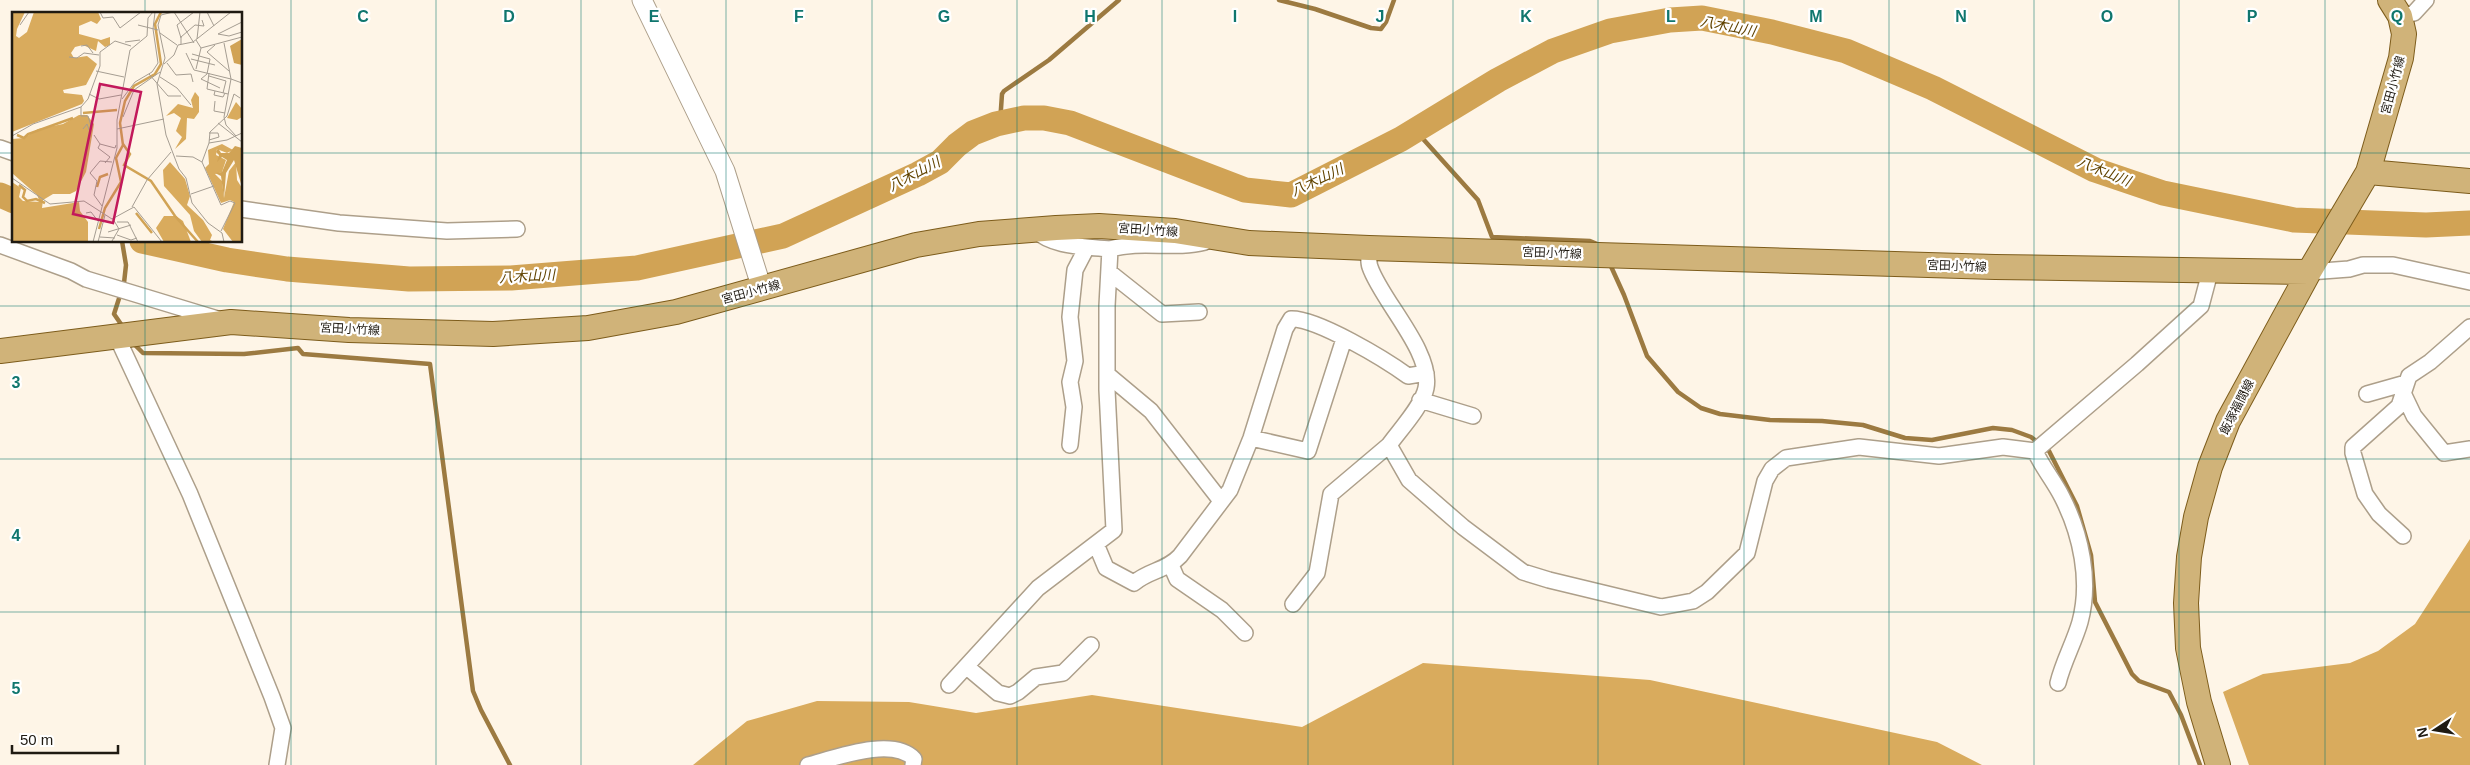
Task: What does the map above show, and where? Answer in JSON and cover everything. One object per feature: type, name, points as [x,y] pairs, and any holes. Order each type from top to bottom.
[{"type":"main road","name":"宮田小竹線","points":[[2364,179],[2401,58],[2404,34],[2395,8]]},
{"type":"main road","points":[[2364,179],[2470,181]]},
{"type":"main road","name":"飯塚福間線","points":[[2218,765],[2199,702],[2188,648],[2186,604],[2189,556],[2196,517],[2210,467],[2228,421],[2309,272],[2364,179]]},
{"type":"main road","name":"宮田小竹線","points":[[0,351],[231,322],[349,330],[493,334],[579,329],[676,312],[916,245],[979,234],[1099,226],[1175,231],[1249,243],[1369,248],[2210,272],[2309,272]]},
{"type":"street","points":[[642,0],[725,172],[762,289]]},
{"type":"street","points":[[2395,8],[2414,13],[2426,0]]},
{"type":"street","points":[[0,148],[12,152]]},
{"type":"street","points":[[242,209],[349,224],[447,231],[518,229]]},
{"type":"street","points":[[1033,229],[1044,238],[1058,244],[1110,249],[1128,244],[1193,245],[1219,238]]},
{"type":"street","points":[[0,245],[71,271],[86,279],[231,322]]},
{"type":"street","points":[[1070,446],[1074,407],[1070,382],[1075,361],[1070,317],[1075,270],[1087,247]]},
{"type":"street","points":[[1293,604],[1318,573],[1331,494],[1389,446],[1426,388],[1426,373],[1423,360],[1369,266],[1369,248]]},
{"type":"street","points":[[949,685],[1038,588],[1114,530],[1109,447],[1107,306],[1110,249]]},
{"type":"street","points":[[2309,272],[2350,269],[2363,264],[2393,265],[2470,282]]},
{"type":"street","points":[[1109,272],[1162,314],[1199,312]]},
{"type":"street","points":[[1389,446],[1409,480],[1463,527],[1523,572],[1661,607],[1693,602],[1725,576],[1747,553],[1765,482],[1772,469],[1786,458],[1859,446],[1939,456],[2003,447],[2035,451],[2137,364],[2201,306],[2210,272]]},
{"type":"street","points":[[1096,544],[1106,568],[1134,583],[1144,574],[1171,565],[1230,490],[1251,438],[1284,329],[1291,318],[1308,322],[1378,354],[1408,376],[1426,373]]},
{"type":"street","points":[[2403,536],[2379,514],[2365,494],[2353,447],[2399,406],[2410,376],[2430,362],[2470,327]]},
{"type":"street","points":[[116,335],[190,494],[272,697],[282,728],[277,765]]},
{"type":"street","points":[[1251,438],[1308,451],[1344,339]]},
{"type":"street","points":[[1108,375],[1151,411],[1221,501]]},
{"type":"street","points":[[2366,394],[2405,389]]},
{"type":"street","points":[[2405,389],[2414,416],[2444,454],[2470,449]]},
{"type":"street","points":[[1420,400],[1473,416]]},
{"type":"street","points":[[2035,451],[2062,497],[2076,531],[2083,556],[2084,591],[2080,622],[2061,668],[2058,683]]},
{"type":"street","points":[[1171,565],[1177,580],[1222,610],[1245,633]]},
{"type":"street","points":[[967,667],[998,693],[1010,696],[1036,677],[1063,673],[1091,645]]},
{"type":"street","points":[[808,765],[865,750],[896,749],[908,752],[914,760],[913,765]]},
{"type":"shaded area","points":[[2470,539],[2470,765],[2249,765],[2223,692],[2263,674],[2350,663],[2378,651],[2415,624]]},
{"type":"shaded area","points":[[1423,663],[1650,680],[1937,742],[1982,765],[693,765],[747,721],[817,701],[909,702],[976,713],[1092,695],[1302,727]]},
{"type":"waterway","points":[[1000,123],[1002,94],[1004,91],[1049,60],[1119,0]]},
{"type":"waterway","points":[[1279,0],[1315,9],[1371,28],[1381,29],[1386,22],[1394,0]]},
{"type":"waterway","name":"八木山川","points":[[146,242],[227,260],[287,269],[409,279],[511,278],[637,268],[783,236],[918,174],[940,162],[957,145],[973,133],[996,124],[1024,118],[1044,118],[1070,123],[1245,190],[1291,195],[1401,139],[1498,80],[1553,51],[1610,31],[1670,20],[1702,18],[1772,32],[1846,51],[1933,88],[2095,170],[2163,193],[2294,220],[2426,225],[2470,223]]},
{"type":"waterway","points":[[1415,130],[1478,200],[1492,237],[1590,241],[1602,246]]},
{"type":"waterway","name":"八木山川","points":[[0,195],[12,200]]},
{"type":"waterway","points":[[122,242],[126,265],[124,283],[114,314],[123,327]]},
{"type":"waterway","points":[[1609,262],[1624,295],[1647,356],[1678,392],[1701,408],[1720,414],[1770,420],[1822,421],[1863,425],[1905,438],[1932,440],[1993,428],[2012,430],[2031,437],[2049,451],[2077,506],[2091,555],[2095,602],[2132,674],[2139,681],[2169,692],[2181,715],[2200,765]]},
{"type":"waterway","points":[[132,342],[143,353],[244,354],[298,348],[303,354],[430,364],[473,691],[510,765]]}]
